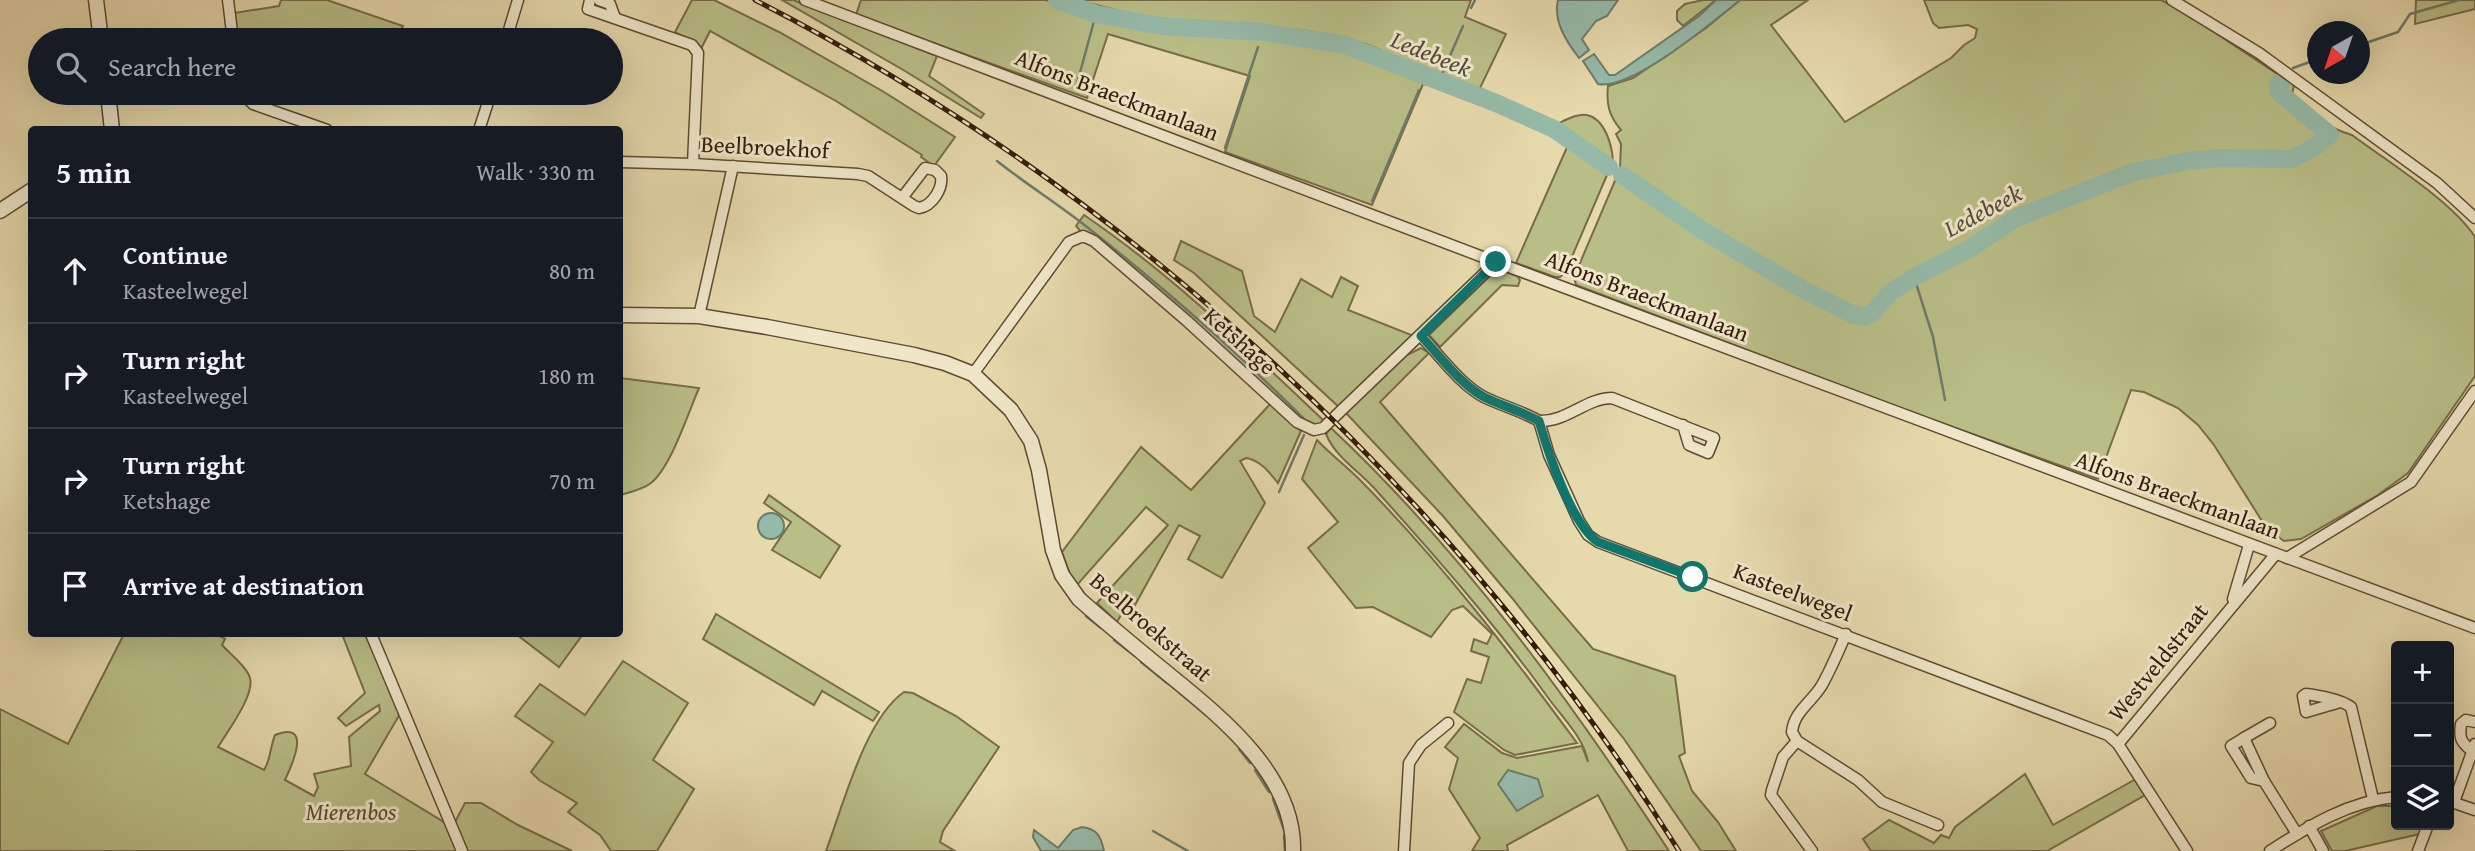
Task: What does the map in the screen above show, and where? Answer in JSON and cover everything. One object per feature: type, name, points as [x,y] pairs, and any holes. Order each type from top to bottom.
[{"type":"street","points":[[96,0],[100,28]]},
{"type":"street","points":[[228,0],[232,28]]},
{"type":"street","points":[[510,28],[518,0]]},
{"type":"street","points":[[590,0],[587,9],[692,45],[698,53],[693,164]]},
{"type":"street","points":[[599,0],[610,4],[615,18]]},
{"type":"street","name":"Alfons Braeckmanlaan","points":[[805,0],[2475,628]]},
{"type":"street","points":[[2172,0],[2259,53],[2437,183],[2475,218]]},
{"type":"street","points":[[109,105],[112,126]]},
{"type":"street","points":[[256,105],[316,126]]},
{"type":"street","points":[[480,126],[487,105]]},
{"type":"street","name":"Beelbroekhof","points":[[623,162],[858,174],[868,176],[902,198]]},
{"type":"street","points":[[699,316],[733,166]]},
{"type":"street","points":[[0,211],[28,193]]},
{"type":"street","name":"Ketshage","points":[[973,374],[1069,242],[1079,236],[1094,241],[1305,427],[1314,430],[1323,428],[1496,262]]},
{"type":"street","name":"Beelbroekstraat","points":[[623,315],[699,316],[914,355],[973,374],[1011,410],[1031,441],[1039,470],[1053,550],[1068,583],[1079,599],[1232,727],[1276,787],[1293,833],[1293,851]]},
{"type":"street","points":[[1421,336],[1465,382],[1483,396],[1523,411],[1539,421],[1558,420],[1604,398],[1612,398],[1683,425]]},
{"type":"street","points":[[2287,558],[2411,482],[2475,391]]},
{"type":"street","name":"Kasteelwegel","points":[[1539,421],[1549,455],[1579,521],[1588,535],[1598,542],[2049,710],[2108,735],[2118,744]]},
{"type":"street","name":"Westveldstraat","points":[[2231,605],[2249,545]]},
{"type":"street","name":"Westveldstraat","points":[[2187,851],[2118,744],[2275,555]]},
{"type":"street","points":[[1846,634],[1821,687],[1804,705],[1796,719],[1793,732],[1797,741],[1858,780],[1882,802],[1938,825]]},
{"type":"street","points":[[372,637],[462,851]]},
{"type":"street","points":[[2337,702],[2351,707],[2373,799]]},
{"type":"street","points":[[2454,795],[2474,748],[2460,741],[2461,724],[2466,720],[2475,722]]},
{"type":"street","points":[[1404,851],[1409,763],[1421,745],[1448,723]]},
{"type":"street","points":[[2270,723],[2244,738],[2264,781],[2297,834]]},
{"type":"street","points":[[1797,741],[1783,757],[1771,795],[1812,851]]},
{"type":"street","points":[[2270,851],[2287,846],[2297,834],[2309,826],[2345,809],[2373,799],[2391,797]]},
{"type":"street","points":[[2454,803],[2475,810]]},
{"type":"street","points":[[2309,826],[2323,851]]},
{"type":"street","points":[[2418,851],[2426,830]]},
{"type":"green space","points":[[281,0],[327,0],[403,26],[236,28],[234,13],[279,6]]},
{"type":"green space","points":[[692,0],[714,0],[779,32],[884,92],[955,137],[934,166],[921,157],[922,155],[836,101],[710,31],[702,47],[675,32]]},
{"type":"green space","points":[[782,0],[793,0],[937,56],[929,76],[984,114],[981,118]]},
{"type":"green space","points":[[861,0],[1046,0],[1093,20],[1196,34],[1290,39],[1379,59],[1413,76],[1418,66],[1366,44],[1308,31],[1245,24],[1161,21],[1076,0],[1471,0],[1465,17],[1506,34],[1480,88],[1555,125],[1579,115],[1593,117],[1603,127],[1613,161],[1565,273],[1555,277],[1516,263],[1568,145],[1539,127],[1492,106],[1423,84],[1372,205],[1225,152],[1250,76],[1108,34],[1087,98],[856,15]]},
{"type":"green space","points":[[1716,0],[1683,26],[1677,20],[1677,11],[1685,4]]},
{"type":"green space","points":[[1740,0],[1808,0],[1771,25],[1845,122],[1951,58],[1975,38],[1977,29],[1968,25],[1939,28],[1933,23],[1924,0],[2161,0],[2181,10],[2294,85],[2292,95],[2312,114],[2352,135],[2400,169],[2436,196],[2465,224],[2475,237],[2475,376],[2408,473],[2378,495],[2301,539],[2284,541],[2267,529],[2214,445],[2198,425],[2178,408],[2144,392],[2131,390],[2098,479],[1903,409],[1576,285],[1574,277],[1620,169],[1621,144],[1616,134],[1621,130],[1609,110],[1608,86],[1633,78],[1706,28]]},
{"type":"green space","points":[[2416,0],[2475,0],[2475,9],[2415,24]]},
{"type":"green space","points":[[1084,215],[1147,262],[1207,312],[1323,420],[1322,423],[1310,426],[1082,233],[1076,226]]},
{"type":"green space","points":[[1181,241],[1242,271],[1254,316],[1275,332],[1301,279],[1332,297],[1341,277],[1358,286],[1348,310],[1414,336],[1340,408],[1194,273],[1174,260]]},
{"type":"green space","points":[[1497,269],[1517,276],[1520,280],[1518,286],[1502,285],[1440,347],[1429,335]]},
{"type":"green space","points":[[1421,348],[1429,353],[1380,402],[1593,649],[1675,676],[1685,753],[1679,756],[1692,791],[1718,822],[1736,851],[1701,851],[1624,739],[1512,598],[1443,516],[1346,413],[1405,356]]},
{"type":"green space","points":[[623,378],[699,388],[665,465],[651,483],[623,494]]},
{"type":"green space","points":[[1271,403],[1301,431],[1278,483],[1256,461],[1246,458],[1240,461],[1265,503],[1222,578],[1188,559],[1200,536],[1179,525],[1135,605],[1129,601],[1117,622],[1097,603],[1168,525],[1146,507],[1077,585],[1071,577],[1062,552],[1141,447],[1191,490]]},
{"type":"green space","points":[[1331,428],[1426,525],[1512,629],[1593,739],[1669,851],[1628,851],[1598,795],[1507,845],[1508,851],[1472,851],[1480,838],[1449,789],[1458,758],[1445,747],[1464,724],[1502,753],[1517,758],[1582,746],[1588,762],[1586,753],[1582,745],[1572,729],[1487,618],[1375,489],[1335,450],[1326,434]]},
{"type":"green space","points":[[1317,440],[1390,511],[1446,575],[1577,743],[1515,755],[1504,750],[1454,712],[1467,679],[1481,683],[1489,657],[1471,651],[1474,639],[1487,644],[1492,634],[1463,606],[1452,610],[1431,637],[1373,607],[1356,608],[1308,548],[1338,522],[1302,479]]},
{"type":"green space","points":[[769,495],[840,546],[820,578],[772,550],[791,522],[764,503]]},
{"type":"green space","points":[[716,614],[879,712],[873,721],[822,691],[814,705],[703,639]]},
{"type":"green space","points":[[122,637],[221,637],[225,639],[222,645],[245,669],[250,685],[239,713],[218,747],[264,770],[275,735],[287,732],[294,734],[297,746],[285,780],[314,796],[318,787],[314,774],[351,766],[349,737],[380,711],[379,705],[346,726],[338,718],[365,693],[343,637],[366,637],[401,712],[365,774],[447,824],[458,851],[0,851],[0,709],[68,744]]},
{"type":"green space","points":[[520,637],[581,637],[559,667]]},
{"type":"green space","points":[[623,661],[688,703],[653,760],[694,789],[657,851],[611,851],[600,835],[568,812],[577,803],[539,780],[531,772],[553,742],[515,716],[540,684],[585,715]]},
{"type":"green space","points":[[904,692],[913,693],[956,716],[999,747],[943,831],[940,842],[955,851],[826,851],[867,742],[890,705]]},
{"type":"green space","points":[[2025,774],[2053,825],[2136,779],[2145,795],[2047,851],[1871,851],[1863,839],[1889,820],[1934,843],[1941,835],[1949,838],[1955,827]]},
{"type":"green space","name":"Mierenbos","points":[[465,803],[481,803],[518,825],[572,851],[465,851],[454,824]]},
{"type":"green space","points":[[2377,806],[2391,806],[2391,830],[2421,830],[2420,834],[2345,851],[2332,851],[2321,831]]},
{"type":"shaded area","points":[[1558,0],[1618,0],[1607,16],[1596,21],[1582,39],[1589,50],[1579,58],[1565,38],[1559,23]]},
{"type":"shaded area","points":[[1716,0],[1740,0],[1671,53],[1630,77],[1598,84],[1583,61],[1594,54],[1609,75],[1615,75],[1699,16]]},
{"type":"shaded area","points":[[771,513],[780,517],[784,526],[780,535],[771,539],[762,535],[758,526],[762,517]]},
{"type":"shaded area","points":[[1508,770],[1538,779],[1543,796],[1517,811],[1498,784]]},
{"type":"shaded area","points":[[1082,827],[1098,834],[1104,851],[1041,851],[1033,837],[1034,830],[1058,848],[1073,830]]},
{"type":"waterway","name":"Ledebeek","points":[[1057,0],[1096,14],[1161,26],[1263,32],[1345,45],[1496,103],[1554,129],[1609,167]]},
{"type":"waterway","name":"Ledebeek","points":[[1069,5],[1073,0]]},
{"type":"waterway","points":[[1471,8],[1475,0]]},
{"type":"waterway","name":"Ledebeek","points":[[2370,42],[2398,32],[2410,14],[2459,0]]},
{"type":"waterway","points":[[1076,87],[1096,14]]},
{"type":"waterway","points":[[1439,81],[1463,26]]},
{"type":"waterway","points":[[1225,148],[1258,47]]},
{"type":"waterway","name":"Ledebeek","points":[[2293,68],[2307,63]]},
{"type":"waterway","name":"Ledebeek","points":[[1622,175],[1702,230],[1802,289],[1852,314],[1864,317],[1872,313],[1891,292],[1914,277],[1971,248],[2016,218],[2134,172],[2187,161],[2222,158],[2292,159],[2316,146],[2330,135],[2279,92],[2278,84],[2283,80]]},
{"type":"waterway","points":[[1372,201],[1419,90]]},
{"type":"waterway","points":[[997,161],[1144,273],[1200,321],[1307,422]]},
{"type":"waterway","points":[[1914,277],[1933,337],[1945,400]]},
{"type":"waterway","points":[[1279,492],[1304,435]]},
{"type":"waterway","points":[[1086,616],[1101,628]]},
{"type":"waterway","points":[[1114,640],[1135,656]]},
{"type":"waterway","points":[[1141,662],[1167,683]]},
{"type":"waterway","points":[[1180,693],[1192,703]]},
{"type":"waterway","points":[[1239,749],[1250,763]]},
{"type":"waterway","points":[[1255,770],[1269,792]]},
{"type":"waterway","points":[[1273,799],[1283,827]]},
{"type":"waterway","points":[[1153,831],[1188,851]]},
{"type":"waterway","points":[[1284,836],[1285,851]]},
{"type":"railway","points":[[755,0],[894,77],[1027,164],[1154,260],[1274,364],[1387,475],[1493,594],[1590,720],[1679,851]]},
{"type":"route","points":[[1496,262],[1421,336],[1465,382],[1483,396],[1523,411],[1539,421],[1549,455],[1588,535],[1598,542],[1693,577]]}]
